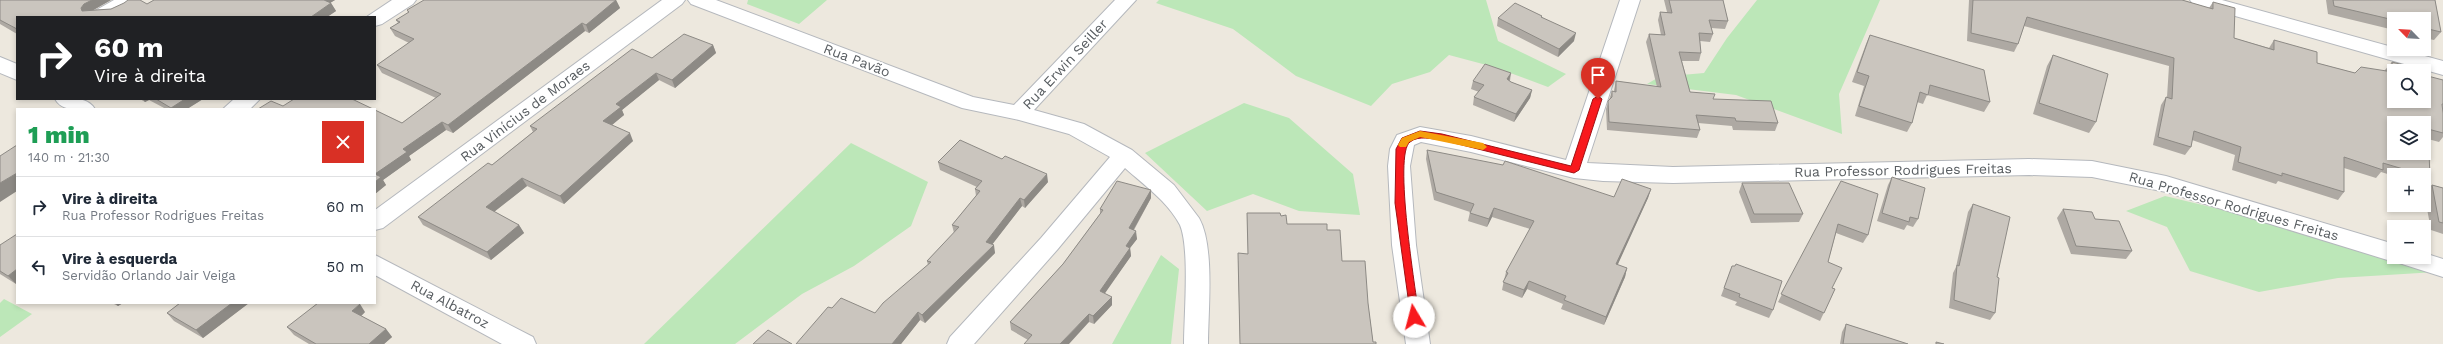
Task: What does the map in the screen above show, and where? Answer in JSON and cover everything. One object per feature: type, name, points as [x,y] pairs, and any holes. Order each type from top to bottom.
[{"type":"street","points":[[100,16],[129,0]]},
{"type":"street","points":[[376,19],[406,0]]},
{"type":"street","name":"Rua Vinícius de Moraes","points":[[376,221],[675,0]]},
{"type":"street","name":"Rua Pavão","points":[[698,0],[969,103],[1019,113]]},
{"type":"street","name":"Rua Erwin Seiller","points":[[1126,0],[1019,113],[1076,129],[1124,155],[1166,191],[1191,224],[1197,259],[1196,344]]},
{"type":"street","points":[[1574,170],[1630,0]]},
{"type":"street","points":[[2200,0],[2443,68]]},
{"type":"street","points":[[67,100],[82,108]]},
{"type":"street","points":[[236,108],[248,100]]},
{"type":"street","name":"Rua Professor Rodrigues Freitas","points":[[1418,344],[1400,203],[1399,161],[1400,149],[1405,140],[1420,134],[1442,137],[1574,170],[1602,174],[1673,175],[2021,167],[2092,170],[2166,184],[2387,251]]},
{"type":"street","points":[[959,344],[1049,244],[1124,155]]},
{"type":"street","points":[[2430,264],[2443,268]]},
{"type":"street","name":"Rua Albatroz","points":[[376,265],[524,344]]},
{"type":"green space","points":[[748,0],[827,0],[799,24],[747,4]]},
{"type":"green space","points":[[1159,0],[1486,0],[1498,41],[1566,74],[1548,87],[1494,67],[1449,55],[1430,72],[1392,84],[1371,106],[1296,76],[1233,29],[1156,3]]},
{"type":"green space","points":[[1757,0],[1880,0],[1839,94],[1842,134],[1736,95],[1647,84],[1659,77],[1704,73],[1727,38]]},
{"type":"green space","points":[[1244,103],[1289,118],[1353,174],[1360,215],[1299,211],[1253,194],[1207,211],[1145,153]]},
{"type":"green space","points":[[851,143],[928,182],[911,226],[854,266],[802,294],[735,344],[644,344]]},
{"type":"green space","points":[[2165,196],[2236,213],[2387,258],[2387,264],[2409,264],[2436,272],[2338,278],[2259,292],[2190,271],[2167,227],[2126,211]]},
{"type":"green space","points":[[1161,255],[1179,269],[1171,344],[1112,344]]},
{"type":"green space","points":[[4,299],[32,314],[0,337],[0,303]]},
{"type":"building","points":[[0,0],[92,0],[84,4],[81,8],[82,11],[111,9],[128,0],[140,0],[147,4],[154,0],[324,0],[331,3],[312,16],[16,16],[16,28],[0,20]]},
{"type":"building","points":[[424,0],[616,0],[586,25],[582,23],[448,125],[442,122],[403,149],[407,152],[376,173],[376,110],[402,123],[441,94],[377,65],[414,39],[390,28],[400,22],[396,20],[409,12],[407,10]]},
{"type":"building","points":[[1669,0],[1723,0],[1728,21],[1709,20],[1713,34],[1699,33],[1701,53],[1679,52],[1690,92],[1715,94],[1713,99],[1771,101],[1778,123],[1736,121],[1735,118],[1696,115],[1700,130],[1609,122],[1608,101],[1612,97],[1612,91],[1616,92],[1616,81],[1661,87],[1649,34],[1665,35],[1660,12],[1672,13]]},
{"type":"building","points":[[1973,0],[2182,0],[2213,9],[2213,2],[2235,8],[2234,38],[2274,50],[2274,40],[2317,52],[2317,63],[2355,73],[2361,67],[2387,71],[2387,108],[2431,108],[2431,77],[2443,80],[2443,133],[2431,130],[2431,116],[2387,116],[2387,160],[2429,160],[2430,168],[2400,168],[2383,163],[2383,170],[2344,157],[2344,192],[2282,173],[2282,176],[2238,162],[2241,147],[2194,131],[2191,147],[2158,137],[2166,97],[2172,99],[2174,58],[2027,17],[2018,44],[1971,33]]},
{"type":"building","points":[[2333,0],[2435,0],[2441,32],[2431,30],[2431,12],[2387,12],[2387,18],[2334,6]]},
{"type":"building","points":[[1515,3],[1576,33],[1559,49],[1498,18]]},
{"type":"building","points":[[684,34],[713,45],[672,80],[656,73],[616,104],[621,107],[603,121],[630,133],[560,196],[522,178],[486,207],[519,225],[487,252],[418,217],[488,163],[492,165],[537,129],[530,126],[632,49],[652,58]]},
{"type":"building","points":[[1870,35],[1984,70],[1990,102],[1930,85],[1928,95],[1920,92],[1912,123],[1859,106],[1869,76],[1857,72]]},
{"type":"building","points":[[2053,55],[2108,74],[2096,122],[2039,103]]},
{"type":"building","points":[[1485,64],[1511,73],[1507,79],[1532,90],[1516,114],[1474,97],[1484,85],[1473,81]]},
{"type":"building","points":[[158,100],[183,100],[171,108]]},
{"type":"building","points":[[292,100],[354,100],[371,108],[260,108],[271,101],[283,106]]},
{"type":"building","points":[[960,140],[1002,159],[1005,156],[1047,174],[1024,200],[1020,198],[986,242],[994,245],[922,315],[918,312],[892,344],[796,344],[828,307],[832,308],[841,298],[875,313],[883,303],[931,262],[927,261],[959,227],[952,225],[980,191],[975,189],[982,181],[938,162]]},
{"type":"building","points":[[16,146],[16,174],[0,183],[0,156]]},
{"type":"building","points":[[1427,150],[1503,165],[1505,161],[1614,197],[1622,179],[1651,189],[1616,264],[1627,268],[1606,317],[1564,300],[1566,296],[1529,281],[1524,290],[1503,282],[1508,273],[1506,272],[1534,221],[1494,208],[1489,219],[1470,213],[1474,204],[1436,192]]},
{"type":"building","points":[[376,174],[381,177],[376,181]]},
{"type":"building","points":[[1892,177],[1925,188],[1918,219],[1910,217],[1909,222],[1882,213]]},
{"type":"building","points":[[1117,181],[1151,190],[1129,228],[1136,231],[1126,246],[1130,248],[1100,291],[1112,297],[1093,316],[1089,314],[1060,344],[1024,344],[1032,335],[1010,322],[1063,264],[1103,210],[1100,209]]},
{"type":"building","points":[[1841,181],[1878,194],[1868,235],[1838,224],[1828,262],[1842,268],[1832,288],[1835,289],[1824,313],[1781,294]]},
{"type":"building","points":[[1742,183],[1789,183],[1803,214],[1754,214]]},
{"type":"building","points":[[2432,185],[2443,188],[2443,223],[2439,222]]},
{"type":"building","points":[[1973,204],[2010,217],[1997,277],[1999,278],[1995,313],[1954,300],[1957,265],[1959,266]]},
{"type":"building","points":[[2063,209],[2092,212],[2095,219],[2119,221],[2132,251],[2076,246]]},
{"type":"building","points":[[1247,213],[1280,213],[1281,216],[1286,215],[1287,224],[1327,224],[1327,230],[1340,230],[1342,261],[1365,261],[1373,342],[1376,342],[1376,344],[1240,344],[1238,253],[1248,254]]},
{"type":"building","points":[[16,235],[16,270],[8,276],[0,271],[0,245]]},
{"type":"building","points":[[1736,264],[1782,281],[1773,310],[1739,297],[1740,294],[1724,288],[1732,266],[1735,266]]},
{"type":"building","points":[[179,304],[231,304],[196,330],[167,313]]},
{"type":"building","points":[[317,304],[360,304],[352,311],[386,329],[369,344],[316,344],[287,327]]},
{"type":"building","points":[[1846,324],[1908,344],[1843,344]]},
{"type":"building","points":[[768,330],[792,344],[753,344]]},
{"type":"slow traffic","points":[[1403,145],[1405,140],[1420,134],[1442,137],[1483,147]]},
{"type":"route","points":[[1414,317],[1400,203],[1400,149],[1405,140],[1420,134],[1442,137],[1574,170],[1598,99]]}]
